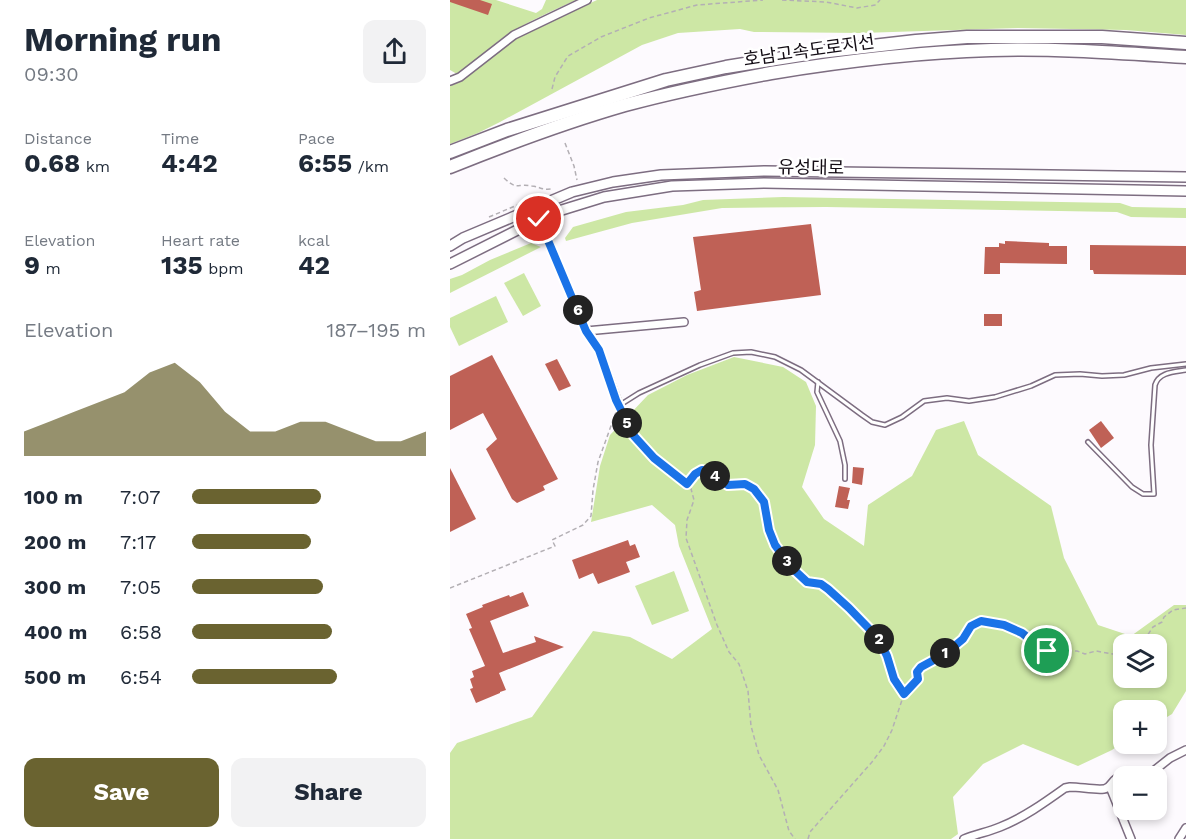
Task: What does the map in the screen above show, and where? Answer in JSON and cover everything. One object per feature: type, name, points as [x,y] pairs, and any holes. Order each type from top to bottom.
[{"type":"highway","name":"호남고속도로지선","points":[[450,152],[507,130],[666,80],[726,67],[820,52],[967,37],[1102,37],[1186,43]]},
{"type":"highway","name":"호남고속도로지선","points":[[450,167],[513,142],[624,105],[728,81],[813,66],[905,55],[993,50],[1084,51],[1186,57]]},
{"type":"main road","name":"유성대로","points":[[450,246],[463,238],[563,195],[613,182],[661,175],[765,171],[1186,177]]},
{"type":"main road","name":"유성대로","points":[[450,264],[549,214],[604,197],[672,186],[764,183],[1186,191]]},
{"type":"street","points":[[450,81],[460,77],[514,35],[587,0]]},
{"type":"street","points":[[534,207],[586,331],[599,350],[619,406]]},
{"type":"street","points":[[586,331],[684,322]]},
{"type":"street","points":[[1160,766],[1186,750]]},
{"type":"street","points":[[964,839],[1002,826],[1031,811],[1065,788],[1104,789],[1110,787],[1113,781]]},
{"type":"street","points":[[1110,787],[1131,839]]},
{"type":"street","points":[[1179,839],[1186,828]]},
{"type":"lane","points":[[619,406],[639,393],[700,365],[733,353],[751,352],[775,357],[801,370],[862,416],[872,422],[885,425],[902,417],[924,401],[947,399],[969,401],[995,397],[1031,386],[1055,375],[1124,375],[1151,368],[1186,364]]},
{"type":"lane","points":[[1088,442],[1132,487],[1143,494],[1154,494],[1151,445],[1155,385],[1157,379],[1163,374],[1186,370]]},
{"type":"lane","points":[[818,382],[817,392],[840,441],[845,465],[845,479]]},
{"type":"path","points":[[552,89],[555,77],[568,56],[601,37],[649,18],[697,5],[763,0]]},
{"type":"path","points":[[782,0],[826,2],[857,8],[875,5],[880,0]]},
{"type":"path","points":[[565,143],[581,190]]},
{"type":"path","points":[[504,178],[517,187],[552,189]]},
{"type":"path","points":[[619,406],[634,436],[654,458],[690,485],[694,500],[687,520],[686,538],[717,625],[729,652],[739,664],[748,691],[751,726],[759,755],[778,790],[789,831],[795,839]]},
{"type":"path","points":[[450,588],[555,546],[552,540],[583,525],[591,516],[598,462],[619,406]]},
{"type":"path","points":[[687,484],[695,474],[702,470],[710,472],[728,485],[745,484],[754,489],[764,502],[769,530],[780,553],[807,582],[821,584],[828,589],[879,639],[894,679],[904,694]]},
{"type":"path","points":[[1148,634],[1173,610],[1186,608]]},
{"type":"path","points":[[808,839],[810,832],[884,746],[904,694],[918,679],[917,672],[963,639],[971,626],[981,621],[1004,625],[1022,633],[1047,651],[1077,651],[1085,654],[1096,651],[1113,655]]},
{"type":"green space","points":[[450,0],[496,0],[536,13],[542,9],[546,0],[576,0],[510,33],[469,67],[457,74],[450,70]]},
{"type":"green space","points":[[597,0],[1186,0],[1186,35],[1126,30],[1018,28],[861,33],[754,32],[740,29],[678,33],[642,45],[500,122],[450,144],[450,86],[462,81],[515,38]]},
{"type":"green space","points":[[783,197],[1120,203],[1132,207],[1186,208],[1186,218],[1131,217],[1117,212],[826,207],[722,208],[632,223],[566,241],[565,238],[573,227],[626,212],[683,205],[703,200]]},
{"type":"green space","points":[[531,243],[541,247],[450,293],[450,279]]},
{"type":"green space","points":[[524,273],[541,306],[523,316],[504,283]]},
{"type":"green space","points":[[496,296],[508,322],[459,346],[450,327],[450,318]]},
{"type":"green space","points":[[734,357],[783,367],[806,382],[816,406],[815,445],[802,487],[824,519],[864,546],[868,505],[912,476],[936,430],[964,421],[978,455],[1051,506],[1064,558],[1098,625],[1125,634],[1113,634],[1113,688],[1167,688],[1167,634],[1134,634],[1174,605],[1186,605],[1186,691],[1172,714],[1167,717],[1167,700],[1113,700],[1113,749],[1078,766],[1023,744],[983,764],[953,797],[958,834],[951,839],[450,839],[450,753],[457,743],[532,717],[593,631],[630,637],[672,659],[712,629],[679,546],[675,525],[652,505],[591,522],[600,466],[610,435],[648,395],[687,375]]},
{"type":"green space","points":[[674,571],[689,611],[652,625],[635,586]]},
{"type":"building","points":[[450,0],[480,0],[492,4],[488,15],[450,2]]},
{"type":"building","points":[[811,224],[821,295],[697,311],[694,292],[701,290],[693,237]]},
{"type":"building","points":[[1005,241],[1067,246],[1067,264],[1000,263],[1000,274],[984,274],[985,247],[999,247],[999,243],[1005,244]]},
{"type":"building","points":[[1090,245],[1186,246],[1186,275],[1094,274],[1093,270],[1090,270]]},
{"type":"building","points":[[984,314],[1002,314],[1002,326],[984,326]]},
{"type":"building","points":[[492,355],[558,479],[543,486],[545,490],[517,503],[512,499],[486,449],[497,439],[483,413],[450,430],[450,376]]},
{"type":"building","points":[[557,359],[571,386],[559,391],[545,364]]},
{"type":"building","points":[[1101,421],[1114,438],[1101,448],[1089,430]]},
{"type":"building","points":[[853,467],[864,468],[862,485],[852,483]]},
{"type":"building","points":[[450,468],[476,519],[450,532]]},
{"type":"building","points":[[839,486],[850,488],[847,500],[850,500],[848,509],[835,507]]},
{"type":"building","points":[[628,540],[630,546],[635,544],[640,557],[626,562],[630,572],[598,584],[593,573],[579,579],[572,560]]},
{"type":"building","points":[[523,592],[529,606],[490,621],[503,653],[536,642],[534,636],[564,647],[499,673],[506,690],[476,703],[470,689],[473,688],[470,679],[474,677],[472,671],[485,666],[469,629],[472,628],[466,614],[483,607],[482,605]]},
{"type":"route","points":[[539,219],[586,331],[599,350],[616,400],[634,436],[654,458],[687,484],[695,474],[702,470],[710,472],[728,485],[745,484],[754,489],[764,502],[769,530],[775,545],[792,568],[807,582],[821,584],[828,589],[879,639],[894,679],[904,694],[918,679],[917,672],[921,667],[945,654],[963,639],[971,626],[981,621],[1004,625],[1022,633],[1047,651]]}]
